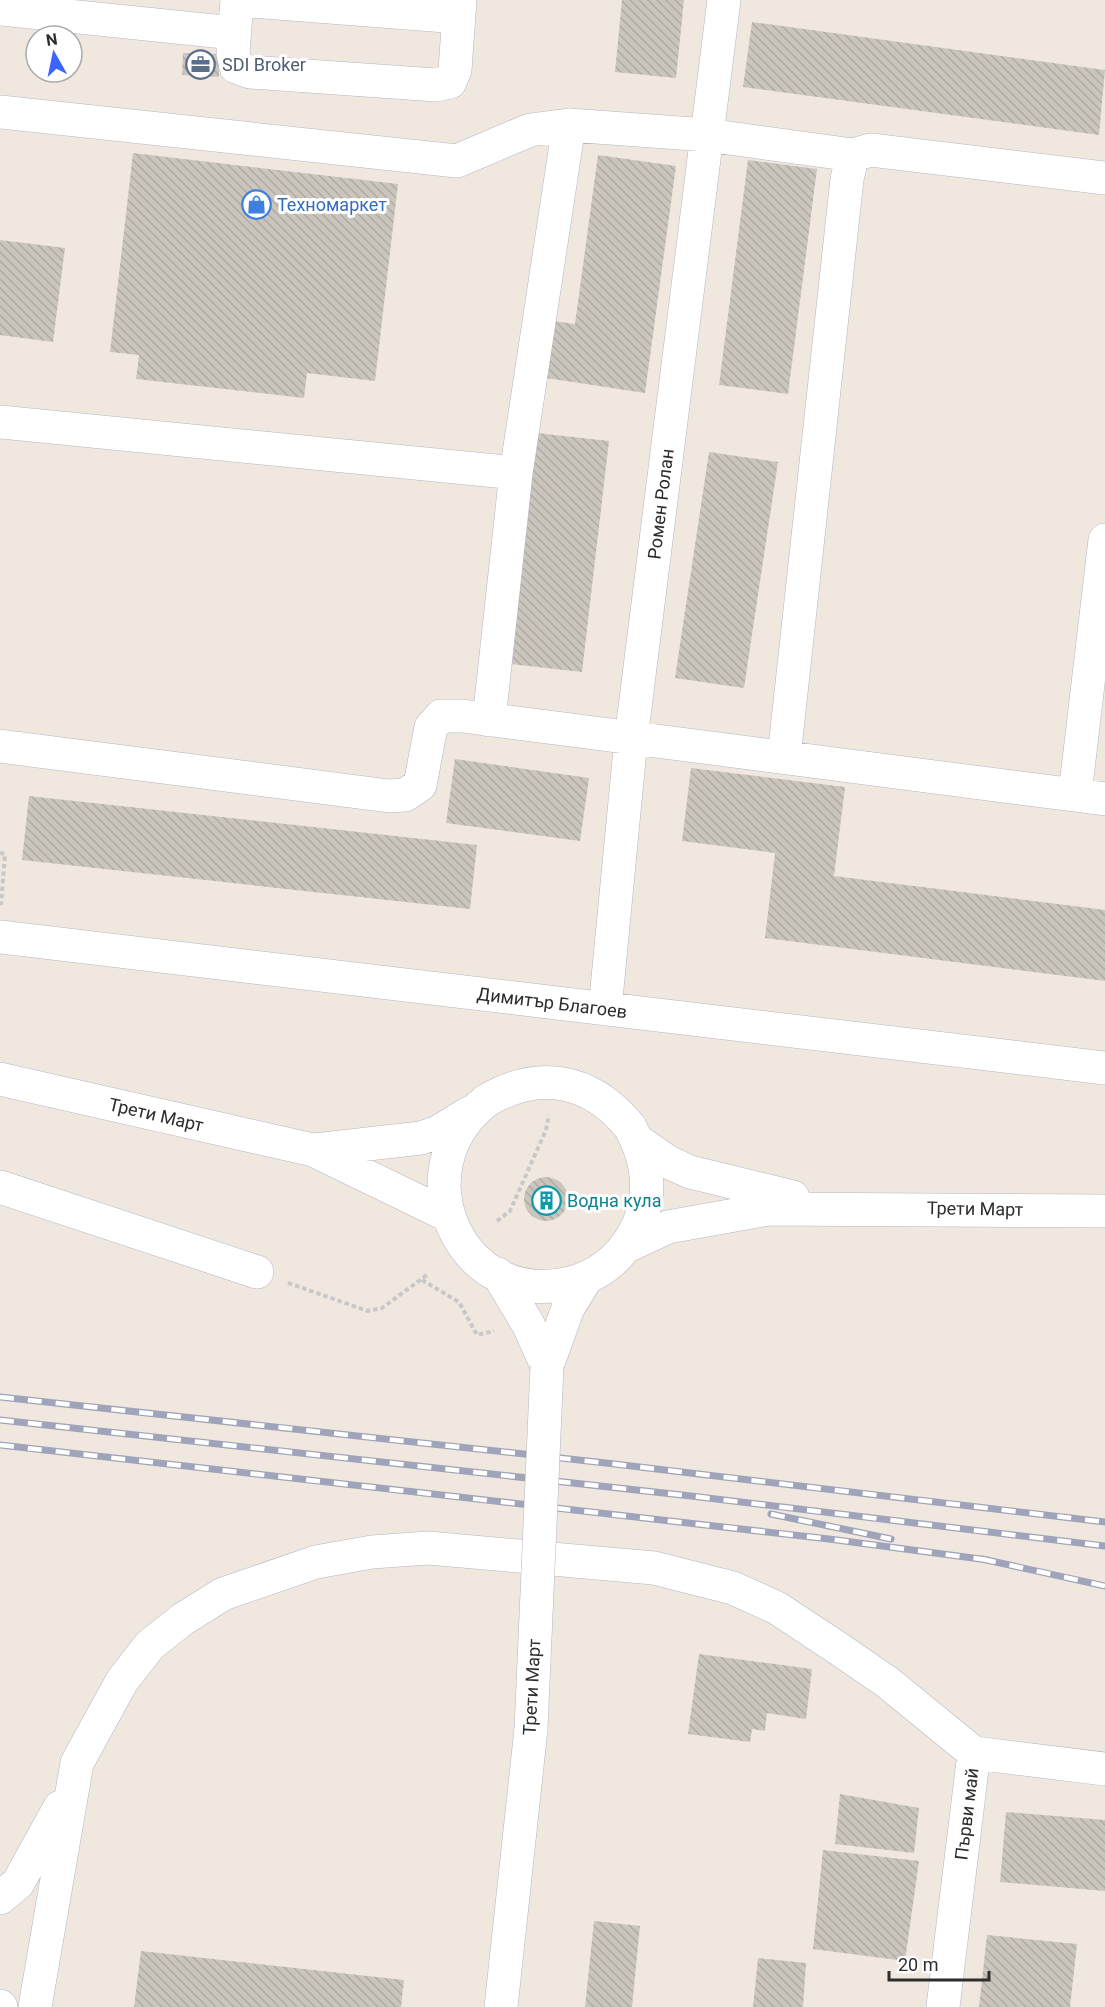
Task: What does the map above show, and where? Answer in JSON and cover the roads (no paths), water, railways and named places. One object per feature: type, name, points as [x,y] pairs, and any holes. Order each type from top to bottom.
[{"type":"street","points":[[237,0],[460,8],[455,70],[450,82],[436,85],[250,72],[236,67],[233,53],[237,0]]},
{"type":"street","name":"Ромен Ролан","points":[[605,1009],[631,739],[724,0]]},
{"type":"street","points":[[0,9],[234,33]]},
{"type":"street","points":[[0,112],[457,161],[530,130],[569,125],[707,135],[853,155],[871,150],[1105,178]]},
{"type":"street","points":[[489,720],[516,473],[569,125]]},
{"type":"street","points":[[784,757],[847,178],[853,155]]},
{"type":"street","points":[[0,422],[516,473]]},
{"type":"street","points":[[0,746],[389,796],[405,795],[420,785],[431,727],[441,716],[489,720],[1090,797],[1105,540]]},
{"type":"street","name":"Димитър Благоев","points":[[0,937],[1105,1068]]},
{"type":"street","name":"Трети Март","points":[[0,1079],[313,1150],[399,1189],[447,1215]]},
{"type":"street","points":[[547,1082],[564,1084],[594,1094],[608,1103],[634,1134],[646,1167],[647,1195],[641,1222],[627,1246],[609,1264],[588,1277],[549,1286],[522,1284],[498,1274],[467,1250],[447,1215],[443,1188],[446,1160],[456,1134],[480,1106],[515,1087],[547,1082]]},
{"type":"street","name":"Трети Март","points":[[313,1150],[421,1137],[438,1132],[480,1106]]},
{"type":"street","name":"Трети Март","points":[[634,1134],[668,1161],[690,1172],[748,1188],[844,1208]]},
{"type":"street","points":[[0,1187],[257,1272]]},
{"type":"street","name":"Трети Март","points":[[627,1246],[668,1227],[768,1209],[1105,1211]]},
{"type":"street","name":"Трети Март","points":[[498,1274],[528,1324],[547,1366]]},
{"type":"street","name":"Трети Март","points":[[501,2007],[531,1728],[547,1366],[568,1308],[588,1277]]},
{"type":"street","points":[[0,1898],[18,1883],[53,1823],[77,1763],[122,1681],[150,1645],[183,1618],[223,1594],[316,1562],[372,1552],[428,1548],[654,1569],[734,1588],[777,1608],[887,1682],[974,1753]]},
{"type":"street","name":"Първи май","points":[[943,2007],[974,1753],[1105,1769]]},
{"type":"street","points":[[35,2007],[77,1763]]},
{"type":"railway","points":[[0,1397],[606,1463],[1105,1522]]},
{"type":"railway","points":[[0,1420],[691,1496],[1105,1546]]},
{"type":"railway","points":[[0,1445],[829,1539],[988,1560]]},
{"type":"railway","points":[[771,1514],[891,1539]]},
{"type":"railway","points":[[982,1559],[1105,1586]]},
{"type":"place","name":"SDI Broker","points":[[201,65]]},
{"type":"place","name":"Техномаркет","points":[[256,205]]},
{"type":"place","name":"Водна кула","points":[[546,1201]]}]
